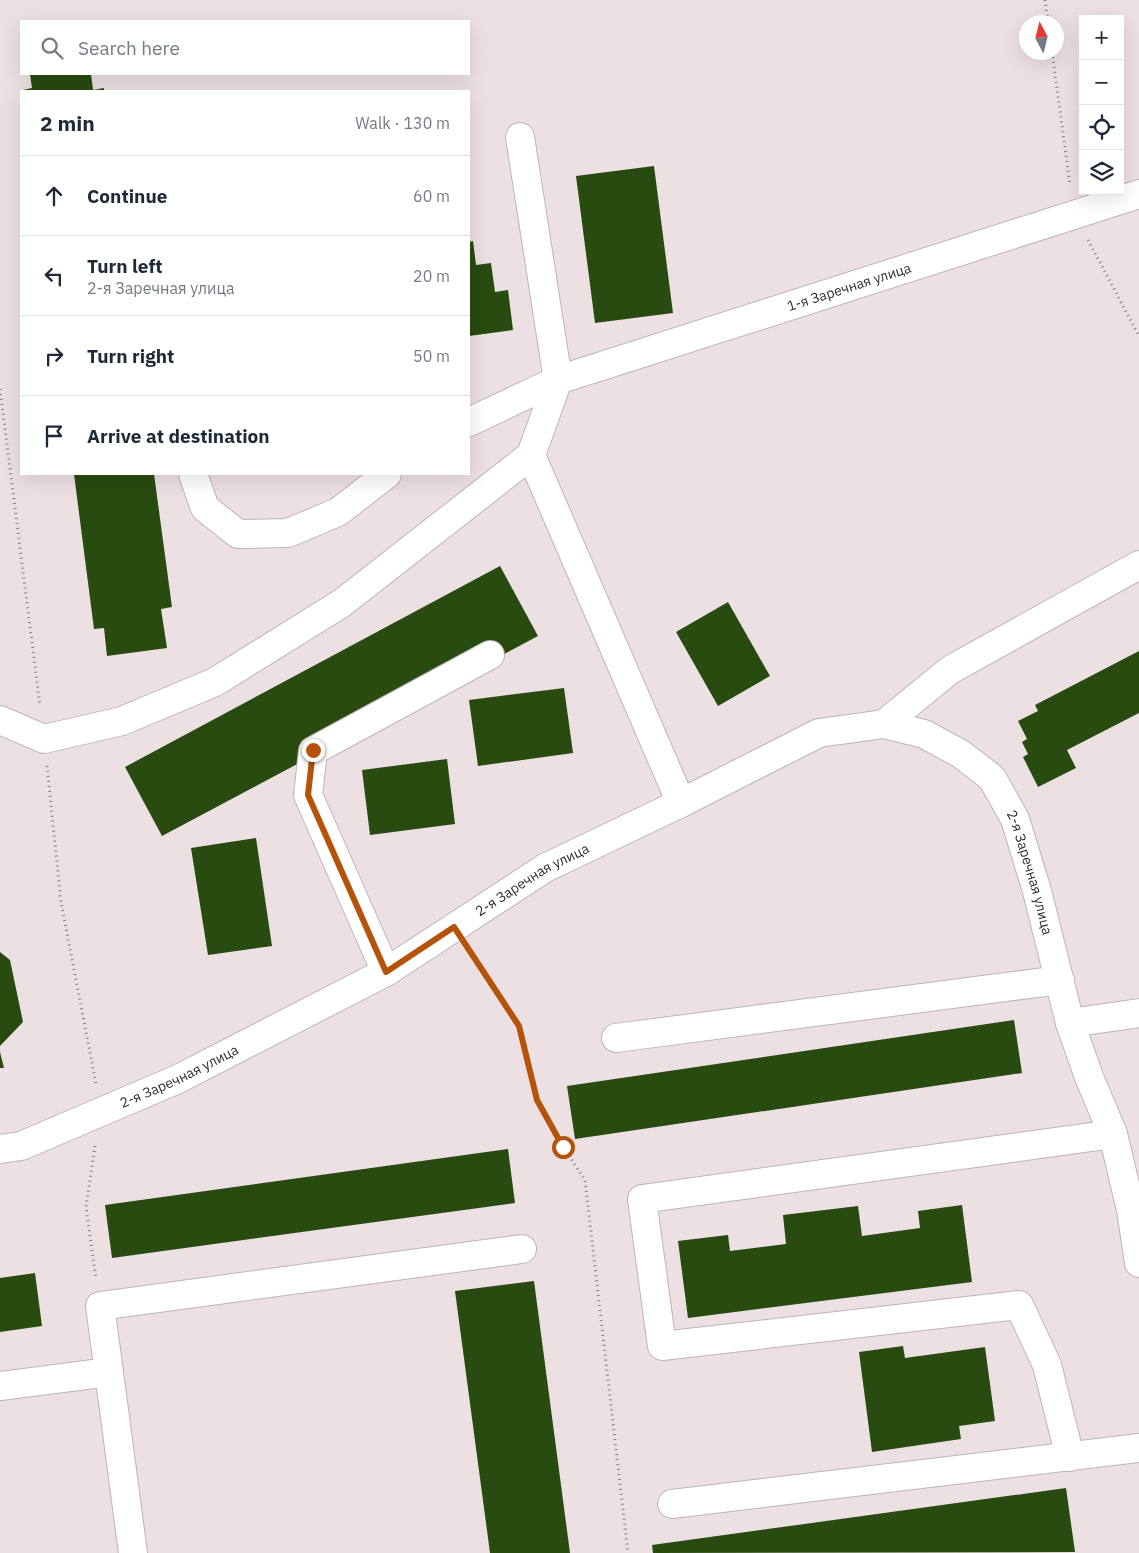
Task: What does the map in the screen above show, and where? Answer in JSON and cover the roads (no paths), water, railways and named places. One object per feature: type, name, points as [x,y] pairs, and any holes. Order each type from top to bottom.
[{"type":"street","points":[[0,720],[44,739],[122,721],[216,682],[342,604],[531,455],[558,380],[520,137]]},
{"type":"street","name":"1-я Заречная улица","points":[[470,422],[558,380],[1139,194]]},
{"type":"street","points":[[531,455],[681,803]]},
{"type":"street","points":[[193,475],[205,508],[238,534],[288,532],[338,512],[386,475]]},
{"type":"street","points":[[884,724],[950,670],[1139,565]]},
{"type":"street","points":[[386,972],[308,795],[313,750],[490,655]]},
{"type":"street","name":"2-я Заречная улица","points":[[0,1149],[21,1146],[178,1079],[386,972],[545,868],[681,803],[819,733],[884,724],[924,734],[961,754],[992,778],[1015,820],[1037,891],[1070,1023],[1089,1077],[1113,1134],[1131,1210],[1139,1263]]},
{"type":"street","points":[[616,1038],[1060,980]]},
{"type":"street","points":[[1070,1023],[1139,1013]]},
{"type":"street","points":[[1070,1456],[1047,1365],[1019,1305],[662,1346],[642,1199],[1113,1134]]},
{"type":"street","points":[[133,1553],[100,1306],[522,1249]]},
{"type":"street","points":[[0,1386],[109,1372]]},
{"type":"street","points":[[672,1504],[1139,1448]]}]
